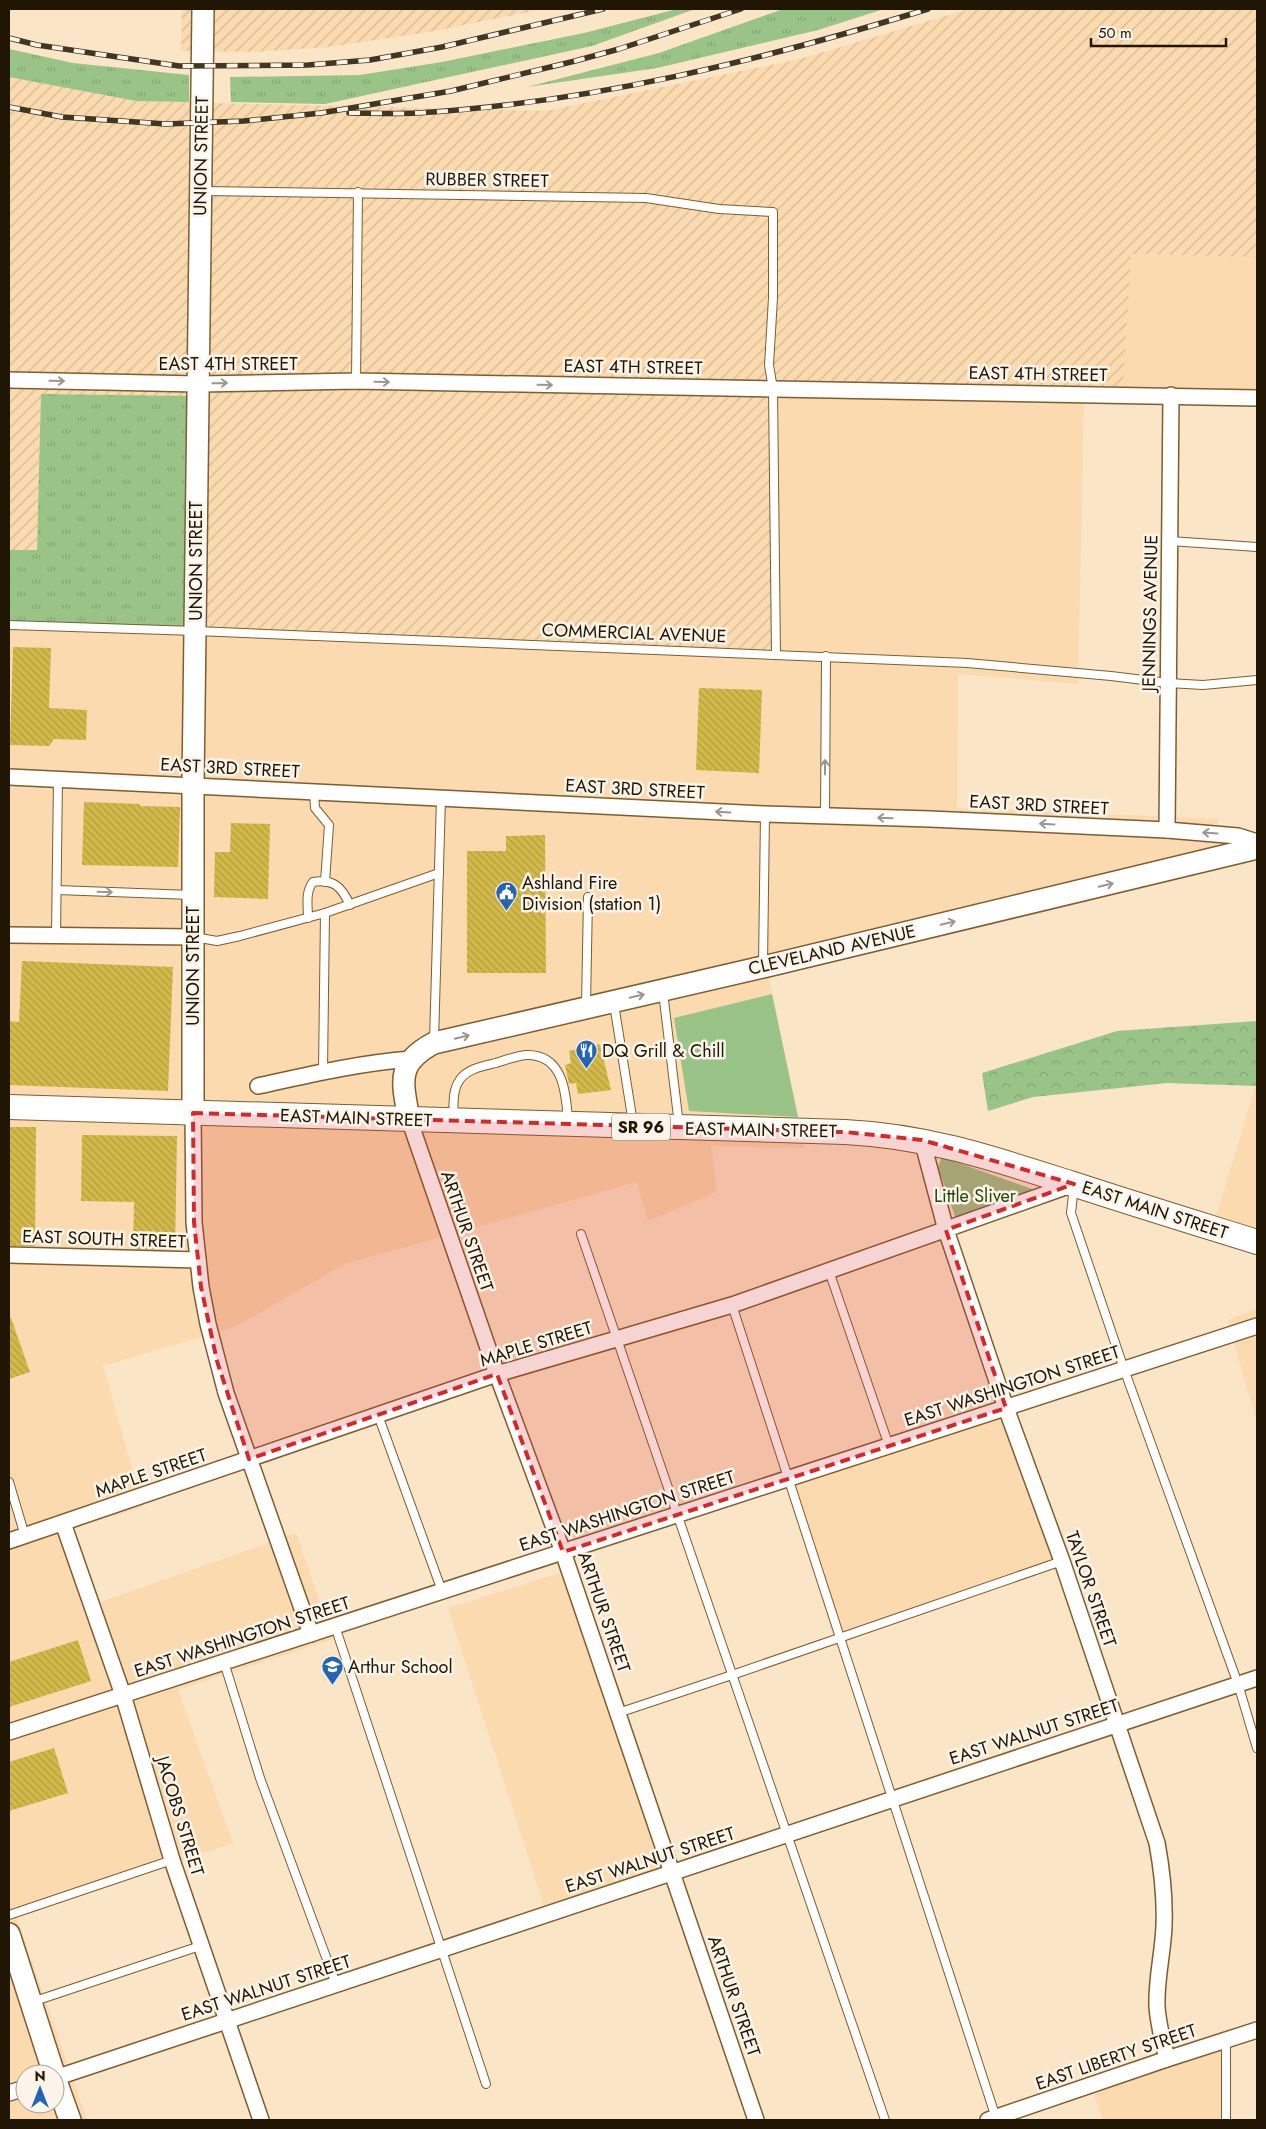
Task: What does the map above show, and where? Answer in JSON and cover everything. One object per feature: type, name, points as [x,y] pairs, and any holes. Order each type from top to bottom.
[{"type":"main road","name":"UNION STREET","points":[[193,1113],[193,785],[203,9]]},
{"type":"main road","name":"CLEVELAND AVENUE","points":[[411,1059],[419,1051],[434,1043],[763,967],[1257,848]]},
{"type":"main road","points":[[408,1119],[404,1074],[411,1059]]},
{"type":"main road","name":"EAST MAIN STREET","points":[[9,1107],[845,1132],[922,1140],[998,1160],[1257,1242]]},
{"type":"main road","points":[[9,1934],[51,2064]]},
{"type":"main road","points":[[65,2105],[70,2120]]},
{"type":"street","name":"EAST 4TH STREET","points":[[9,380],[198,384],[356,381],[1257,398]]},
{"type":"street","name":"JENNINGS AVENUE","points":[[1167,830],[1171,395]]},
{"type":"street","name":"EAST 3RD STREET","points":[[9,777],[765,814],[1167,830],[1238,836],[1257,842]]},
{"type":"street","points":[[9,935],[193,937]]},
{"type":"street","points":[[258,1086],[322,1071],[383,1061],[411,1059]]},
{"type":"street","points":[[193,1113],[194,1214],[198,1260],[208,1324],[226,1393],[311,1634]]},
{"type":"street","name":"ARTHUR STREET","points":[[408,1119],[496,1374],[564,1552],[756,2120]]},
{"type":"street","name":"TAYLOR STREET","points":[[922,1140],[946,1230],[1006,1408],[1062,1561],[1157,1843],[1162,1870],[1164,1926],[1157,1990],[1157,2009],[1167,2059]]},
{"type":"street","name":"MAPLE STREET","points":[[9,1541],[496,1374],[732,1305],[1074,1184]]},
{"type":"street","name":"EAST SOUTH STREET","points":[[9,1255],[198,1260]]},
{"type":"street","name":"EAST WASHINGTON STREET","points":[[9,1732],[1257,1326]]},
{"type":"street","name":"JACOBS STREET","points":[[63,1523],[123,1695],[172,1860],[203,1945],[261,2120]]},
{"type":"street","name":"EAST WALNUT STREET","points":[[65,2073],[1257,1678]]},
{"type":"street","name":"EAST LIBERTY STREET","points":[[992,2119],[1257,2030]]},
{"type":"lane","name":"RUBBER STREET","points":[[200,191],[646,198],[719,209],[772,212],[772,298],[769,365],[773,389]]},
{"type":"lane","points":[[356,381],[358,192]]},
{"type":"lane","points":[[773,389],[776,654]]},
{"type":"lane","points":[[1170,541],[1257,547]]},
{"type":"lane","name":"COMMERCIAL AVENUE","points":[[9,625],[967,663],[1168,683],[1202,684],[1257,680]]},
{"type":"lane","points":[[825,816],[826,656]]},
{"type":"lane","points":[[56,935],[58,779]]},
{"type":"lane","points":[[314,791],[315,808],[329,825],[325,882]]},
{"type":"lane","points":[[434,1043],[441,798]]},
{"type":"lane","points":[[763,967],[765,814]]},
{"type":"lane","points":[[193,937],[217,941],[308,918],[438,873]]},
{"type":"lane","points":[[308,918],[310,887],[313,882],[325,882],[342,889],[350,904]]},
{"type":"lane","points":[[56,890],[193,895]]},
{"type":"lane","points":[[586,1008],[588,897]]},
{"type":"lane","points":[[322,1071],[326,913]]},
{"type":"lane","points":[[663,990],[680,1128]]},
{"type":"lane","points":[[614,1002],[634,1127]]},
{"type":"lane","points":[[453,1121],[458,1081],[467,1072],[525,1055],[536,1056],[554,1067],[565,1089],[568,1125]]},
{"type":"lane","points":[[1074,1184],[1071,1213],[1124,1369],[1238,1684],[1257,1748]]},
{"type":"lane","points":[[581,1234],[885,2120]]},
{"type":"lane","points":[[829,1271],[889,1446]]},
{"type":"lane","points":[[732,1305],[893,1799],[992,2119]]},
{"type":"lane","points":[[378,1415],[442,1591]]},
{"type":"lane","points":[[9,1482],[25,1536]]},
{"type":"lane","points":[[618,1712],[732,1675],[1062,1561]]},
{"type":"lane","points":[[335,1626],[486,2084]]},
{"type":"lane","points":[[224,1662],[260,1778],[336,1984]]},
{"type":"lane","points":[[9,1915],[172,1860]]},
{"type":"lane","points":[[31,2002],[203,1945]]},
{"type":"lane","points":[[1226,2040],[1226,2120]]},
{"type":"highlighted area","points":[[193,1113],[845,1132],[922,1140],[1074,1184],[946,1230],[1006,1408],[563,1552],[497,1374],[249,1459],[217,1361],[201,1287],[194,1222]]},
{"type":"shaded area","points":[[182,9],[544,9],[434,31],[329,47],[255,52],[181,51]]},
{"type":"shaded area","points":[[969,9],[1257,9],[1257,257],[1131,254],[1123,388],[776,383],[772,650],[184,627],[190,396],[41,394],[37,551],[9,550],[9,77],[136,101],[546,111],[800,59]]},
{"type":"shaded area","points":[[1130,254],[1257,257],[1257,406],[1084,402],[1078,684],[958,674],[957,808],[1218,819],[1218,867],[769,978],[805,1148],[711,1146],[717,1192],[648,1221],[637,1182],[345,1264],[234,1327],[103,1366],[143,1507],[74,1528],[98,1603],[296,1533],[333,1639],[178,1690],[233,1843],[17,1918],[87,2120],[9,2120],[9,622],[772,650],[775,383],[1123,387]]},
{"type":"shaded area","points":[[1257,1086],[1257,1236],[1214,1223]]},
{"type":"shaded area","points":[[1257,1309],[1257,1422],[1227,1320]]},
{"type":"shaded area","points":[[1010,1410],[1059,1561],[833,1634],[784,1482]]},
{"type":"shaded area","points":[[565,1571],[662,1871],[545,1909],[448,1608]]},
{"type":"shaded area","points":[[1223,2046],[1222,2120],[1103,2120],[1093,2090]]},
{"type":"green space","points":[[677,9],[695,9],[592,46],[325,104],[231,102],[230,77],[360,75],[442,62],[584,33]]},
{"type":"green space","points":[[783,9],[884,9],[818,30],[657,68],[527,87],[659,53]]},
{"type":"green space","points":[[9,49],[73,63],[189,75],[189,102],[136,101],[9,77]]},
{"type":"green space","points":[[41,394],[190,396],[184,627],[9,622],[9,550],[37,550]]},
{"type":"green space","points":[[772,994],[798,1117],[689,1111],[674,1018]]},
{"type":"green space","points":[[1257,1021],[1257,1086],[1167,1083],[1033,1097],[988,1111],[982,1073],[1117,1031]]},
{"type":"green space","name":"Little Sliver","points":[[942,1157],[1052,1196],[959,1228],[938,1167]]},
{"type":"building","points":[[13,647],[51,648],[49,708],[87,710],[86,740],[54,739],[49,746],[10,745]]},
{"type":"building","points":[[699,688],[762,690],[759,773],[696,770]]},
{"type":"building","points":[[84,802],[180,807],[178,867],[82,865]]},
{"type":"building","points":[[231,823],[270,824],[268,899],[214,897],[215,852],[230,852]]},
{"type":"building","name":"Ashland Fire Division (station 1)","points":[[545,835],[546,973],[467,973],[467,851],[506,851],[506,836]]},
{"type":"building","points":[[22,961],[173,967],[168,1091],[9,1085],[9,1021],[19,1022]]},
{"type":"building","name":"DQ Grill & Chill","points":[[600,1044],[611,1090],[578,1094],[576,1083],[569,1084],[565,1065],[571,1063],[569,1051]]},
{"type":"building","points":[[9,1127],[36,1127],[35,1246],[9,1246]]},
{"type":"building","points":[[82,1135],[177,1136],[175,1250],[133,1249],[134,1202],[81,1201]]},
{"type":"building","points":[[9,1318],[11,1318],[30,1372],[9,1379]]},
{"type":"building","points":[[78,1640],[91,1681],[9,1707],[9,1662]]},
{"type":"building","points":[[54,1748],[68,1793],[9,1811],[9,1762]]},
{"type":"railway","points":[[9,38],[37,45],[179,66],[308,65],[370,60],[442,47],[603,9]]},
{"type":"railway","points":[[9,107],[62,117],[166,124],[244,121],[321,113],[451,91],[575,61],[619,49],[741,9]]},
{"type":"railway","points":[[349,113],[417,113],[482,108],[547,100],[611,89],[739,62],[866,28],[928,9]]},
{"type":"place","name":"Ashland Fire Division (station 1)","points":[[506,912]]},
{"type":"place","name":"DQ Grill & Chill","points":[[586,1070]]},
{"type":"place","name":"Arthur School","points":[[332,1686]]}]
